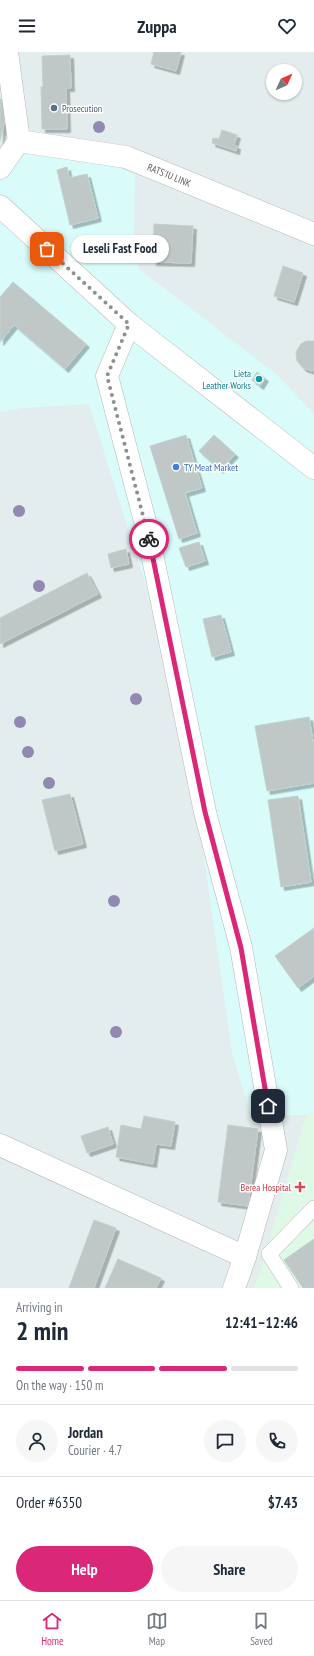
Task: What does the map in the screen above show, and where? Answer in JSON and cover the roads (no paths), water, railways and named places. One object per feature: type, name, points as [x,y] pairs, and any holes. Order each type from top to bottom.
[{"type":"street","points":[[0,168],[19,141],[7,52]]},
{"type":"street","name":"RATS'IU LINK","points":[[19,141],[126,157],[314,234]]},
{"type":"street","points":[[0,206],[129,324],[314,468]]},
{"type":"street","points":[[129,324],[107,376],[147,529],[205,812],[241,948],[276,1150],[245,1257],[234,1288]]},
{"type":"street","points":[[0,1145],[245,1257]]},
{"type":"lane","points":[[291,1288],[269,1254],[314,1208]]},
{"type":"place","name":"Prosecution","points":[[54,108]]},
{"type":"place","name":"Leseli Fast Food","points":[[47,249]]},
{"type":"place","name":"Lieta Leather Works","points":[[259,379]]},
{"type":"place","name":"TY Meat Market","points":[[176,467]]},
{"type":"place","name":"Berea Hospital","points":[[300,1187]]}]
